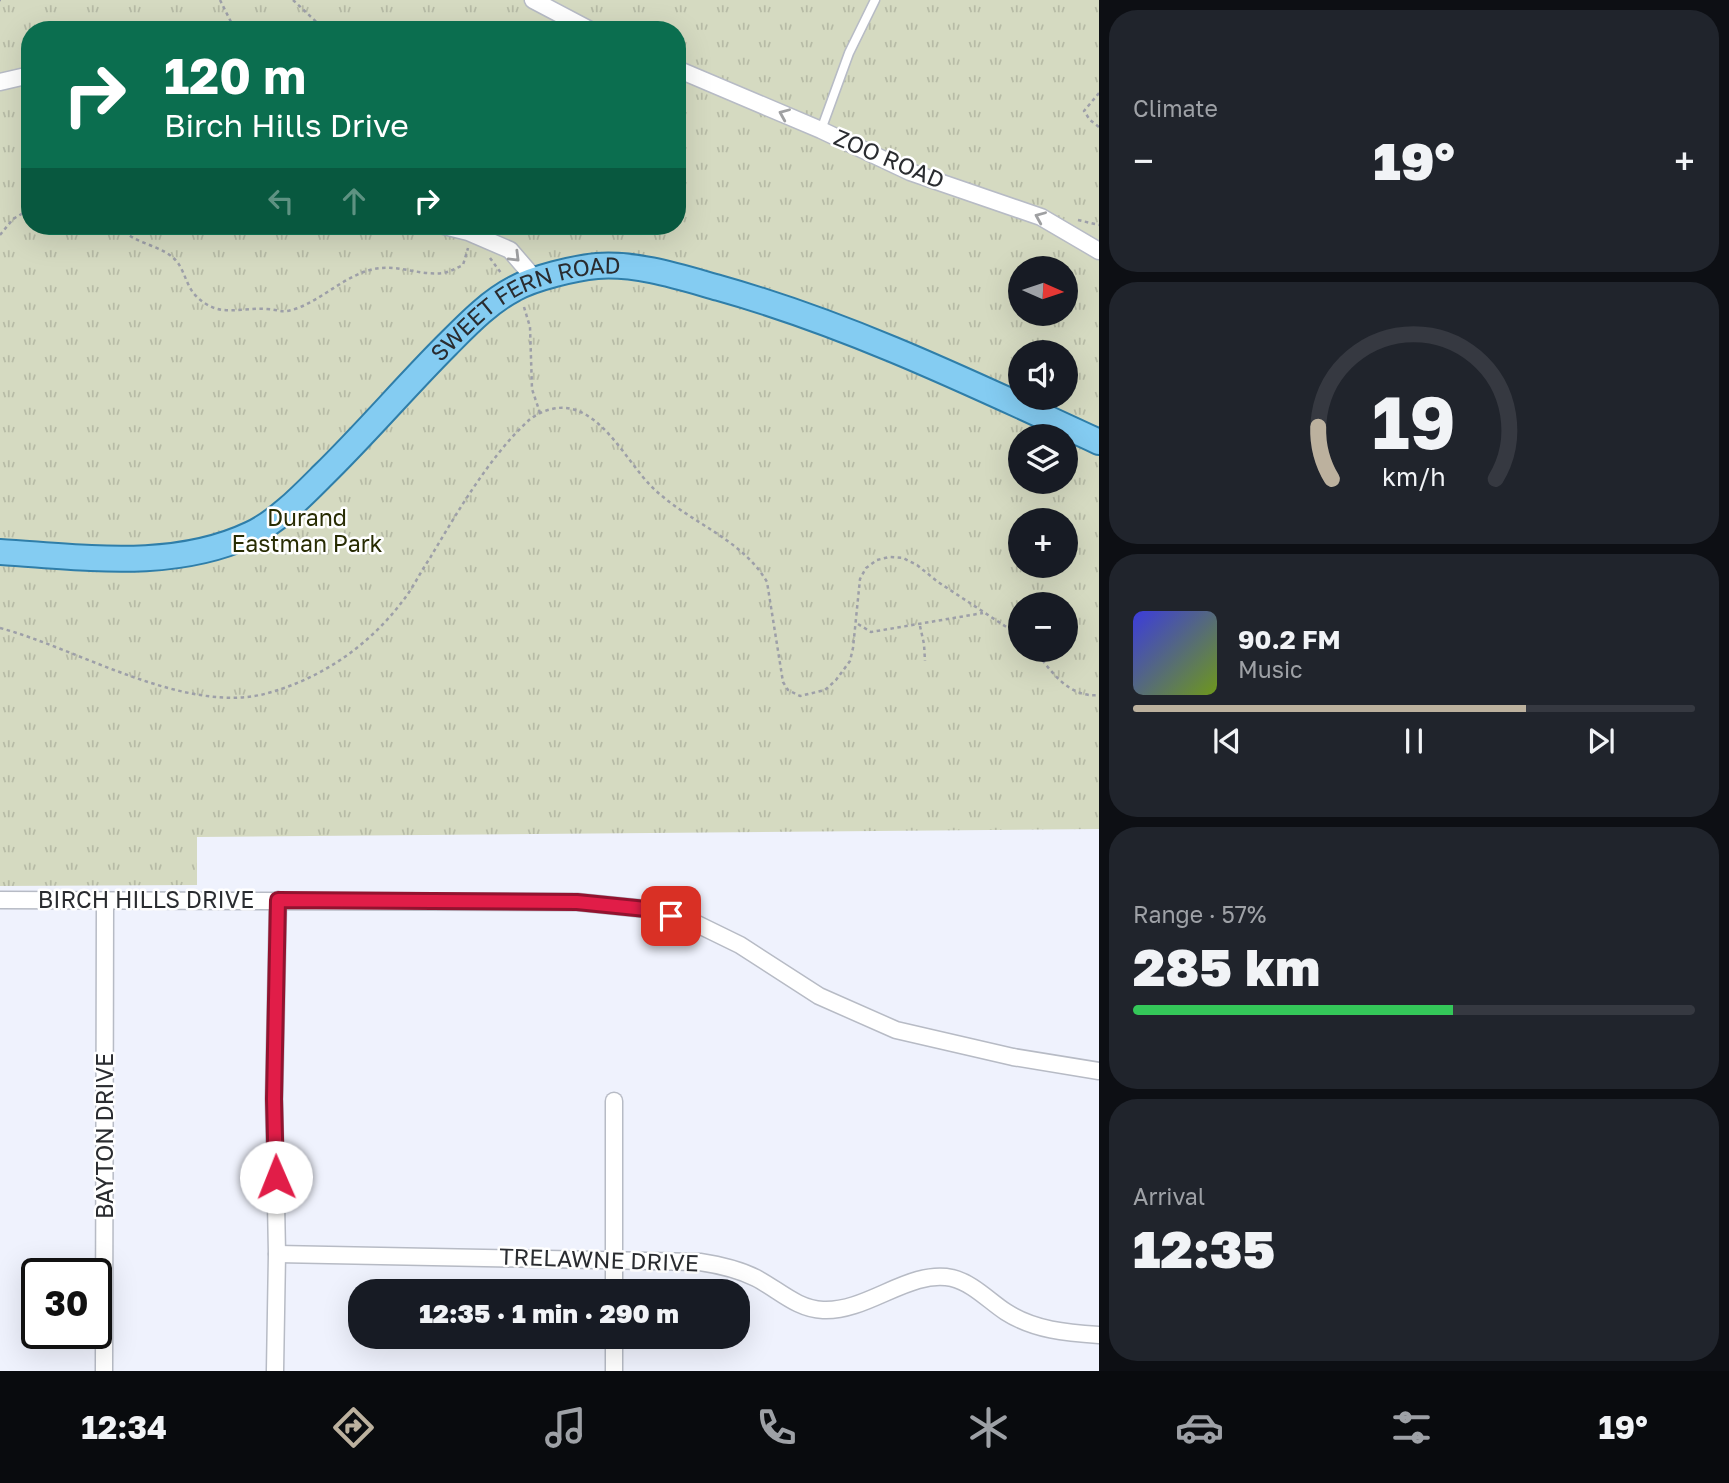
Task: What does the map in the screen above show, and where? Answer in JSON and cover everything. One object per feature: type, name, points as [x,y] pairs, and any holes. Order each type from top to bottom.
[{"type":"main road","name":"SWEET FERN ROAD","points":[[0,552],[99,558],[157,558],[201,552],[253,533],[298,500],[360,439],[408,384],[466,326],[512,289],[535,279],[597,266],[638,268],[724,289],[841,327],[919,359],[1099,442]]},
{"type":"street","points":[[533,0],[573,21]]},
{"type":"street","name":"ZOO ROAD","points":[[686,73],[821,130],[910,172],[1041,217],[1099,251]]},
{"type":"street","points":[[0,82],[21,77]]},
{"type":"street","points":[[475,235],[510,250],[535,279]]},
{"type":"street","name":"BIRCH HILLS DRIVE","points":[[0,900],[577,902],[646,909],[697,923],[740,945],[819,996],[896,1030],[1013,1057],[1099,1071]]},
{"type":"street","name":"BAYTON DRIVE","points":[[104,1371],[105,900]]},
{"type":"street","points":[[275,1371],[277,1254],[274,1099],[278,900]]},
{"type":"street","points":[[614,1101],[614,1279]]},
{"type":"street","name":"TRELAWNE DRIVE","points":[[277,1254],[614,1259],[718,1265],[757,1278],[794,1303],[821,1310],[846,1308],[917,1280],[946,1277],[964,1282],[1006,1312],[1036,1326],[1053,1331],[1099,1335]]},
{"type":"street","points":[[614,1349],[614,1371]]},
{"type":"lane","points":[[821,130],[849,53],[875,0]]},
{"type":"path","points":[[220,0],[230,21]]},
{"type":"path","points":[[293,0],[315,21]]},
{"type":"path","points":[[1099,93],[1084,111],[1099,127]]},
{"type":"path","points":[[0,234],[21,214]]},
{"type":"path","points":[[130,235],[177,262],[194,294],[209,306],[226,311],[266,309],[282,313],[371,270],[392,267],[446,273],[463,265],[468,250],[468,235]]},
{"type":"path","points":[[488,256],[524,307],[530,327],[532,389],[540,413]]},
{"type":"path","points":[[0,628],[150,682],[212,697],[267,694],[312,677],[334,666],[359,647],[404,599],[495,460],[529,420],[540,413],[562,407],[584,412],[658,492],[693,520],[750,558],[767,582],[783,682],[788,690],[800,696],[825,690],[850,661],[857,624],[860,579],[866,568],[877,560],[890,556],[918,565],[938,582],[1008,629]]},
{"type":"path","points":[[857,624],[871,632],[920,626],[983,613]]},
{"type":"path","points":[[920,626],[925,661]]},
{"type":"path","points":[[1045,662],[1067,687],[1081,694],[1099,695]]},
{"type":"green space","name":"Durand Eastman Park","points":[[0,0],[1099,0],[1099,829],[197,837],[197,885],[0,886]]},
{"type":"route","points":[[276,1177],[274,1099],[278,900],[577,902],[646,909],[671,916]]}]
